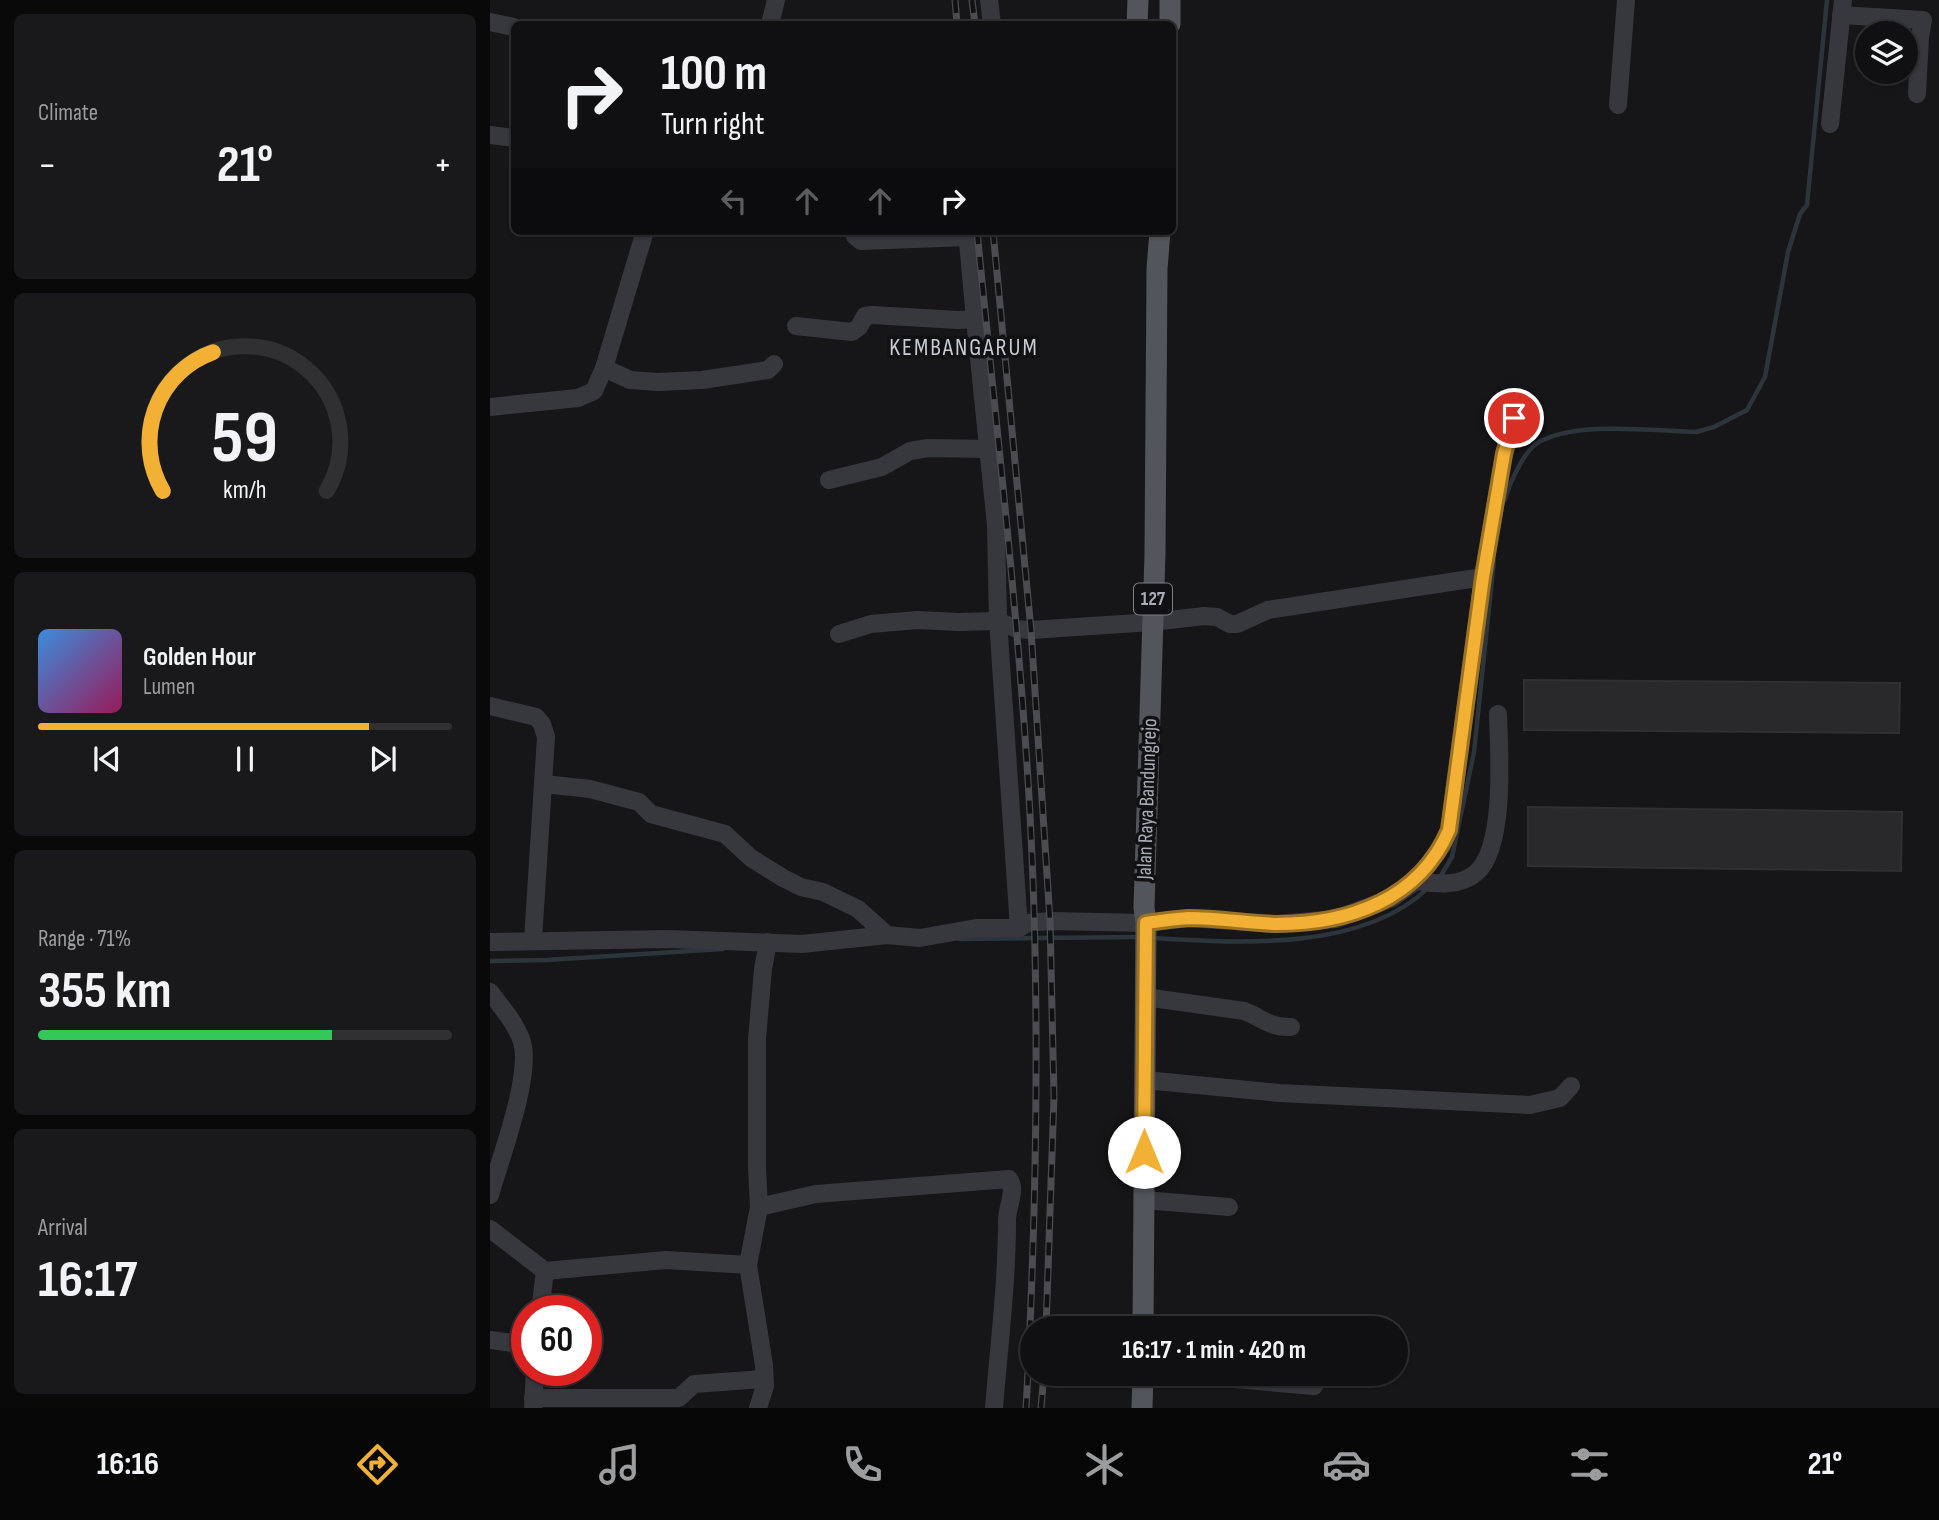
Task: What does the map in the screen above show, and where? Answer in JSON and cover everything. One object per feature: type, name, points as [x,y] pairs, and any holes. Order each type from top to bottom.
[{"type":"main road","points":[[1138,0],[1138,21]]},
{"type":"main road","points":[[1170,0],[1170,21]]},
{"type":"main road","name":"Jalan Raya Bandungrejo","points":[[1150,235],[1157,269]]},
{"type":"main road","name":"Jalan Raya Bandungrejo","points":[[1143,1316],[1144,907],[1155,555],[1157,269],[1160,235]]},
{"type":"main road","points":[[1142,1408],[1143,1386]]},
{"type":"street","points":[[771,21],[776,0]]},
{"type":"street","points":[[989,0],[992,21]]},
{"type":"street","points":[[1618,105],[1626,0]]},
{"type":"street","points":[[1830,124],[1842,4],[1931,21],[1920,37],[1917,94]]},
{"type":"street","points":[[490,22],[511,26]]},
{"type":"street","points":[[490,135],[511,138]]},
{"type":"street","points":[[490,407],[586,396],[594,391],[604,368],[644,235]]},
{"type":"street","points":[[855,235],[861,242],[954,235]]},
{"type":"street","points":[[967,235],[999,577],[998,621],[1019,928]]},
{"type":"street","points":[[796,326],[852,332],[859,327],[865,316],[872,314],[975,319]]},
{"type":"street","points":[[604,368],[630,380],[679,383],[768,370],[774,364]]},
{"type":"street","points":[[490,942],[533,940],[802,944],[887,935],[920,938],[976,928],[1019,928],[1027,923],[1050,921],[1146,932],[1189,918],[1277,924],[1336,919],[1392,898],[1419,881],[1449,830],[1483,577],[1504,454],[1514,418]]},
{"type":"street","points":[[830,480],[882,467],[919,450],[989,449]]},
{"type":"street","points":[[839,634],[871,624],[901,620],[998,621],[1017,629],[1031,630],[1203,616],[1217,617],[1230,624],[1237,624],[1268,610],[1483,577]]},
{"type":"street","points":[[490,706],[536,717],[542,724],[546,737],[533,940]]},
{"type":"street","points":[[1419,881],[1444,884],[1464,880],[1478,871],[1489,854],[1500,800],[1498,714]]},
{"type":"street","points":[[544,784],[590,789],[639,802],[651,814],[725,834],[751,858],[783,878],[801,887],[823,892],[858,909],[887,935]]},
{"type":"street","points":[[758,1408],[764,1393],[761,1334],[748,1265],[760,1207],[757,1170],[757,1039],[767,943]]},
{"type":"street","points":[[490,992],[517,1029],[523,1045],[524,1063],[520,1089],[490,1195]]},
{"type":"street","points":[[1145,997],[1244,1011],[1277,1028],[1291,1027]]},
{"type":"street","points":[[1144,1080],[1279,1093],[1530,1105],[1560,1098],[1571,1086]]},
{"type":"street","points":[[760,1207],[816,1194],[1009,1179],[1013,1187],[1007,1216],[1008,1249],[994,1408]]},
{"type":"street","points":[[1144,1200],[1229,1207]]},
{"type":"street","points":[[490,1229],[545,1272],[666,1260],[748,1265]]},
{"type":"street","points":[[542,1295],[545,1272]]},
{"type":"street","points":[[490,1340],[511,1343]]},
{"type":"street","points":[[533,1403],[679,1398],[694,1384],[764,1379]]},
{"type":"building","points":[[1524,680],[1900,683],[1899,733],[1524,730]]},
{"type":"building","points":[[1528,807],[1902,812],[1901,871],[1528,866]]},
{"type":"waterway","points":[[1505,500],[1513,478],[1531,448],[1552,437],[1591,429],[1696,432],[1714,427],[1747,410],[1765,377],[1788,252],[1800,214],[1807,205],[1827,0]]},
{"type":"waterway","points":[[1440,877],[1452,857],[1474,752],[1494,560]]},
{"type":"waterway","points":[[1152,938],[1259,941],[1334,933],[1369,924],[1401,909],[1428,888]]},
{"type":"waterway","points":[[959,939],[1140,937]]},
{"type":"waterway","points":[[490,961],[723,949]]},
{"type":"railway","points":[[955,0],[957,21]]},
{"type":"railway","points":[[972,0],[975,21]]},
{"type":"railway","points":[[977,235],[1016,620],[1032,866],[1036,1097],[1026,1408]]},
{"type":"railway","points":[[993,235],[1031,630],[1050,921],[1054,1097],[1046,1316]]},
{"type":"railway","points":[[1041,1408],[1043,1386]]},
{"type":"district","name":"KEMBANGARUM","points":[[964,347]]},
{"type":"route","points":[[1144,1152],[1146,923],[1189,918],[1277,924],[1336,919],[1392,898],[1416,881],[1442,846],[1449,830],[1483,577],[1504,454],[1514,418]]}]
